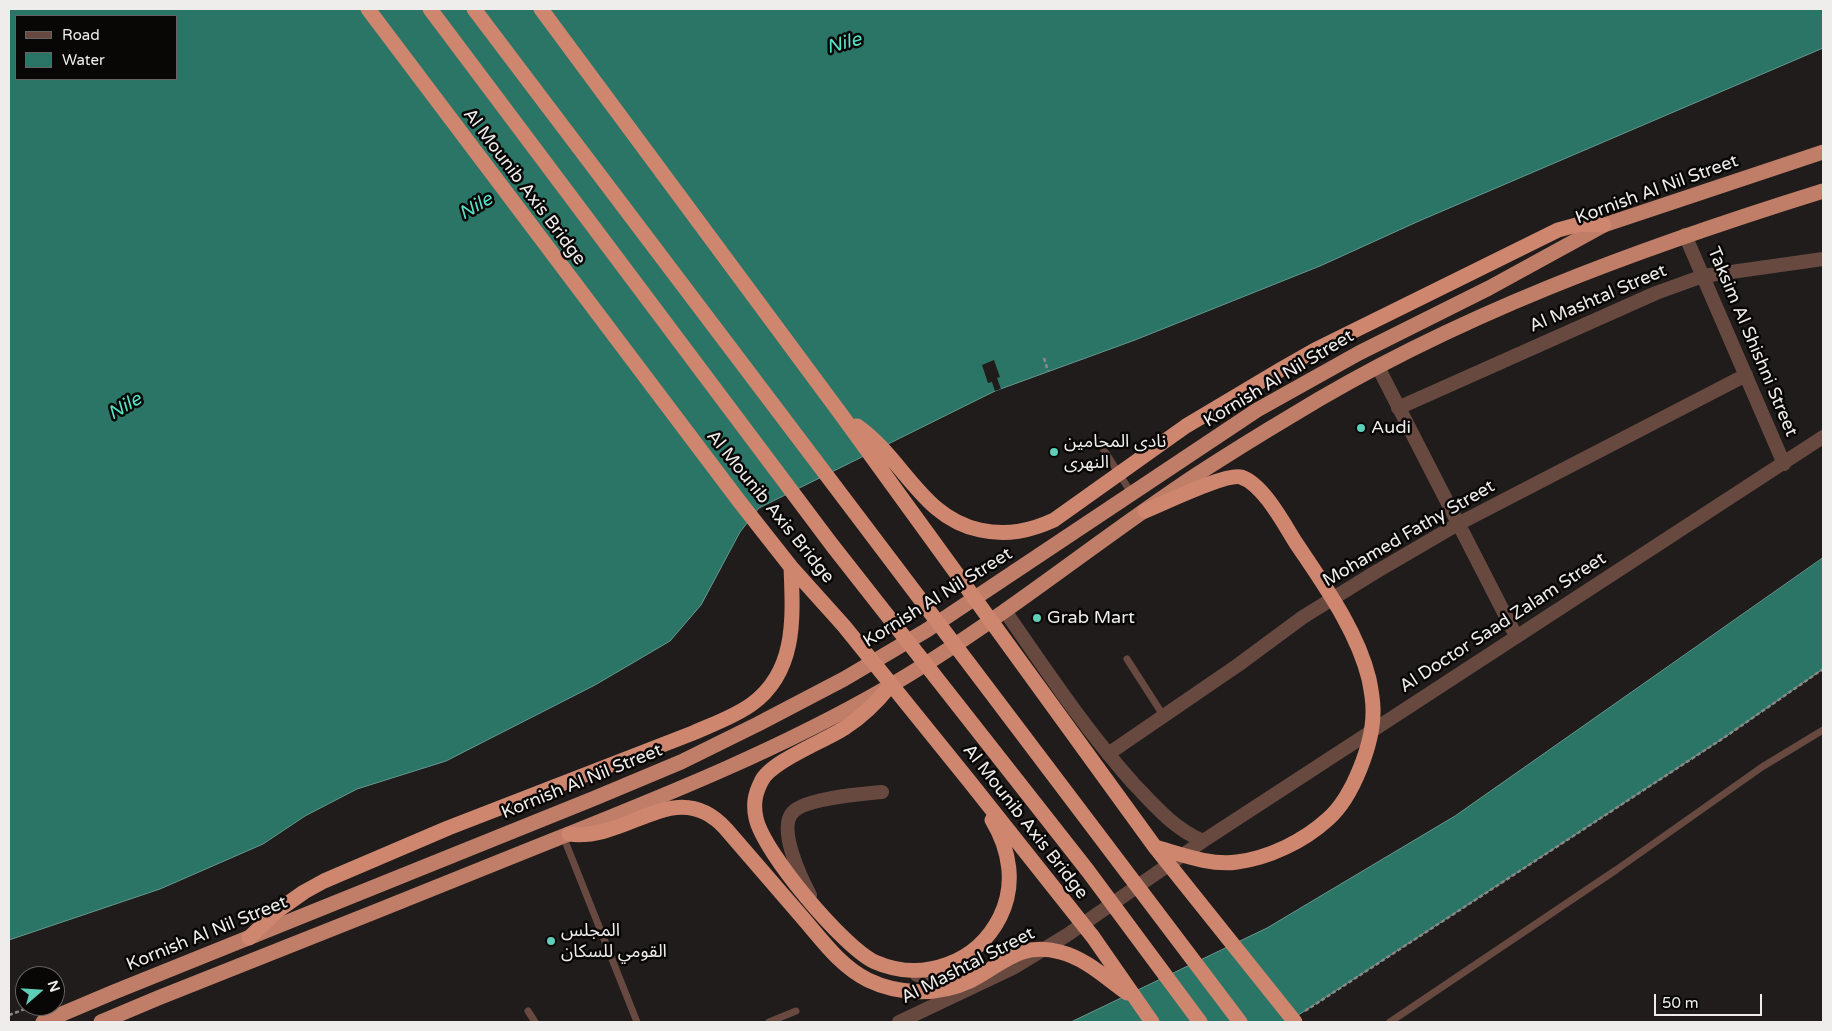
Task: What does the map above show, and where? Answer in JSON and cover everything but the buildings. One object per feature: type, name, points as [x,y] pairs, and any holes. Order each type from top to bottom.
[{"type":"highway","name":"Al Mounib Axis Bridge","points":[[368,9],[738,501],[791,567],[844,626],[970,782],[1093,937],[1152,1022]]},
{"type":"highway","name":"Al Mounib Axis Bridge","points":[[430,9],[832,545],[1088,871],[1200,1022]]},
{"type":"highway","points":[[474,9],[1240,1022]]},
{"type":"highway","points":[[541,9],[844,417],[1155,847],[1298,1018]]},
{"type":"highway","name":"Kornish Al Nil Street","points":[[43,1022],[681,762],[844,679],[927,630],[1257,410],[1301,384],[1604,226],[1823,152]]},
{"type":"highway","points":[[101,1022],[699,781],[793,738],[890,686],[1005,611],[1196,475],[1296,412],[1378,367],[1539,292],[1685,235],[1823,192]]},
{"type":"highway","points":[[844,417],[883,448],[936,510],[952,521],[992,533],[1014,533],[1035,529],[1054,520],[1186,426],[1315,350],[1558,230],[1580,224],[1604,226]]},
{"type":"highway","points":[[1145,511],[1225,478],[1240,477],[1254,484],[1272,506],[1334,603],[1360,652],[1369,680],[1373,709],[1370,737],[1360,769],[1347,795],[1329,819],[1299,840],[1264,856],[1235,863],[1209,860],[1155,847]]},
{"type":"highway","points":[[249,938],[277,911],[304,892],[448,828],[693,733],[752,704],[770,686],[784,665],[791,641],[791,567]]},
{"type":"highway","points":[[890,686],[877,702],[851,724],[778,765],[762,779],[754,798],[756,819],[767,845],[785,871],[826,919],[873,961],[899,970],[926,970],[952,964],[975,950],[993,930],[1005,906],[1010,880],[1007,853],[997,828],[970,782]]},
{"type":"highway","points":[[566,835],[595,834],[622,827],[671,807],[696,808],[717,820],[838,958],[867,979],[883,986],[918,992],[953,987],[970,981],[1013,954],[1044,949],[1073,956],[1134,998]]},
{"type":"street","name":"Taksim Al Shishni Street","points":[[1685,235],[1784,464]]},
{"type":"street","name":"Al Mashtal Street","points":[[1398,408],[1656,293],[1703,276],[1823,258]]},
{"type":"street","points":[[1378,367],[1516,636]]},
{"type":"street","name":"Mohamed Fathy Street","points":[[1108,754],[1163,715],[1458,524],[1746,374]]},
{"type":"street","name":"Al Doctor Saad Zalam Street","points":[[1203,841],[1823,437]]},
{"type":"street","points":[[1005,611],[1072,708],[1108,754],[1175,827],[1203,841]]},
{"type":"street","points":[[882,792],[825,799],[794,810],[787,826],[792,853],[801,879],[814,903],[848,946],[870,962],[895,974],[943,976],[948,980],[955,996]]},
{"type":"street","name":"Al Mashtal Street","points":[[899,1022],[1014,968],[1067,935],[1203,841]]},
{"type":"lane","points":[[1098,441],[1132,494]]},
{"type":"lane","points":[[1127,659],[1163,715]]},
{"type":"lane","points":[[1390,1022],[1616,870],[1762,767],[1823,730]]},
{"type":"lane","points":[[566,835],[637,1022]]},
{"type":"lane","points":[[528,1011],[535,1022]]},
{"type":"lane","points":[[769,1022],[796,1011]]},
{"type":"path","points":[[1044,358],[1048,371]]},
{"type":"path","points":[[1298,1018],[1725,737],[1823,669]]},
{"type":"water","name":"Nile","points":[[9,9],[1823,9],[1823,48],[1419,221],[1320,266],[1135,340],[995,391],[759,508],[740,532],[701,605],[670,641],[595,685],[446,761],[357,789],[305,816],[263,844],[160,889],[9,940]]},
{"type":"water","points":[[1823,558],[1823,669],[1725,737],[1300,1014],[1283,1022],[1071,1022],[1267,928],[1455,816]]},
{"type":"pier","points":[[994,360],[1000,377],[997,378],[1001,389],[995,391],[992,382],[988,383],[982,365]]},
{"type":"place","name":"Audi","points":[[1361,428]]},
{"type":"place","name":"نادى المحامين النهرى","points":[[1054,452]]},
{"type":"place","name":"Grab Mart","points":[[1037,618]]},
{"type":"place","name":"المجلس القومي للسكان","points":[[551,941]]}]
